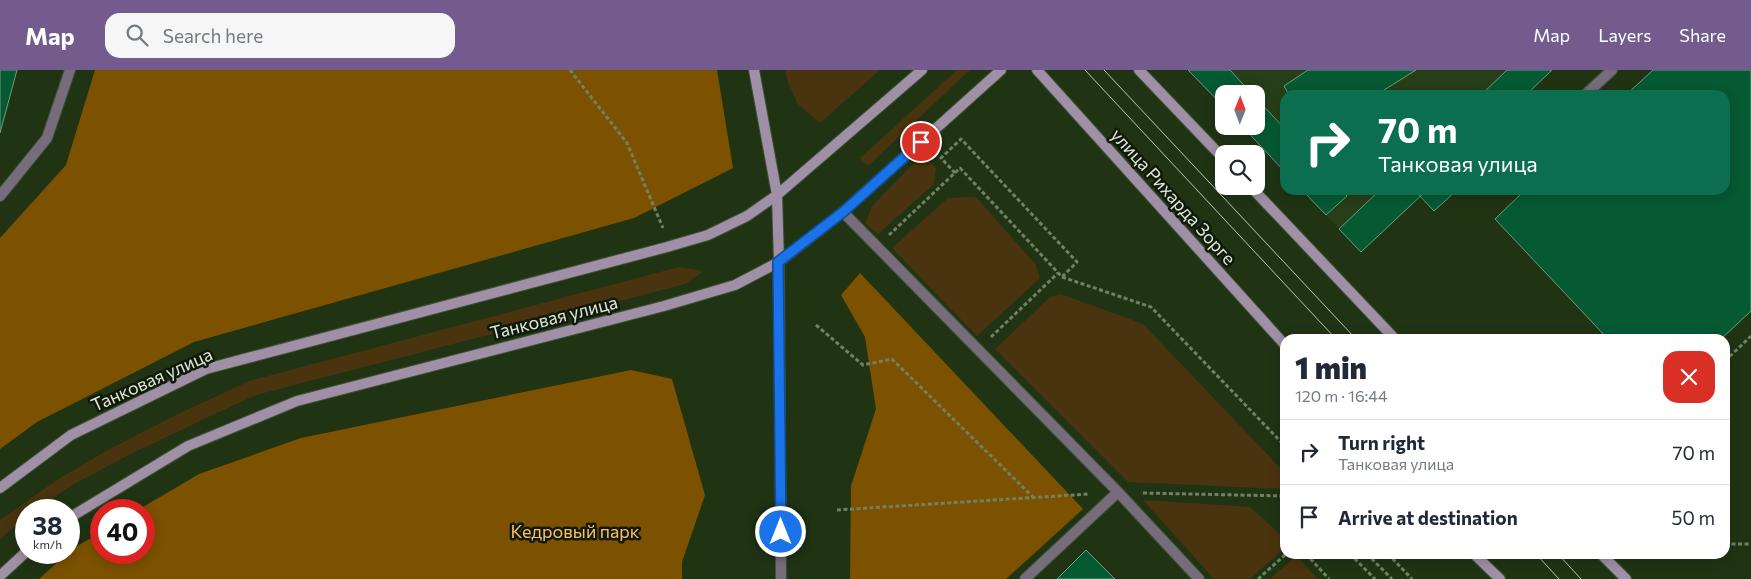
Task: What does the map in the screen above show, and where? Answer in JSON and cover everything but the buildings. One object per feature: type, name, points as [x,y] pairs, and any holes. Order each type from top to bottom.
[{"type":"main road","points":[[754,70],[777,195],[778,262]]},
{"type":"main road","name":"Танковая улица","points":[[0,488],[71,435],[206,369],[708,235],[739,220],[777,195],[922,70]]},
{"type":"main road","name":"Танковая улица","points":[[80,511],[188,446],[297,401],[681,302],[735,285],[778,262],[843,212],[1001,70]]},
{"type":"main road","name":"улица Рихарда Зорге","points":[[1037,70],[1280,339]]},
{"type":"main road","points":[[1139,70],[1215,150]]},
{"type":"main road","points":[[1259,195],[1390,334]]},
{"type":"main road","points":[[1479,559],[1500,579]]},
{"type":"main road","points":[[1606,559],[1626,579]]},
{"type":"main road","points":[[0,576],[15,562]]},
{"type":"street","points":[[0,196],[47,138],[70,70]]},
{"type":"street","points":[[1590,90],[1612,70]]},
{"type":"street","points":[[843,212],[1118,492],[1199,579]]},
{"type":"street","points":[[778,262],[782,579]]},
{"type":"street","points":[[1025,579],[1118,492]]},
{"type":"path","points":[[570,70],[627,143],[663,228]]},
{"type":"path","points":[[955,173],[941,158],[961,139],[1077,262],[1062,277]]},
{"type":"path","points":[[876,247],[960,168],[1062,277],[1151,307],[1280,441]]},
{"type":"path","points":[[978,350],[1058,273]]},
{"type":"path","points":[[816,325],[863,365],[892,359],[1034,498]]},
{"type":"path","points":[[1730,356],[1751,336]]},
{"type":"path","points":[[838,510],[1118,492],[1280,496]]},
{"type":"path","points":[[1730,544],[1751,544]]},
{"type":"path","points":[[1258,579],[1280,559]]},
{"type":"path","points":[[1311,559],[1329,579]]},
{"type":"path","points":[[1355,559],[1375,579]]},
{"type":"path","points":[[1372,559],[1392,579]]},
{"type":"path","points":[[1393,559],[1412,579]]},
{"type":"shaded area","points":[[785,70],[880,70],[820,123],[798,104],[788,83]]},
{"type":"shaded area","points":[[957,70],[970,70],[869,165],[863,163],[860,158]]},
{"type":"shaded area","points":[[1188,70],[1552,70],[1531,90],[1280,90],[1280,167],[1265,151],[1265,145],[1260,145],[1250,135],[1265,135],[1265,85],[1215,85],[1215,98]]},
{"type":"shaded area","points":[[923,154],[936,168],[934,184],[878,234],[865,224],[872,206]]},
{"type":"shaded area","points":[[1307,195],[1422,195],[1361,252]]},
{"type":"shaded area","points":[[976,197],[1036,265],[1040,278],[977,336],[892,248],[948,198]]},
{"type":"shaded area","points":[[679,267],[704,271],[685,284],[256,395],[115,462],[69,487],[52,499],[30,499],[57,480],[106,451],[176,415],[249,381]]},
{"type":"shaded area","points":[[1061,294],[1143,324],[1280,468],[1280,489],[1128,482],[995,349],[1050,297]]},
{"type":"shaded area","points":[[1143,500],[1250,507],[1280,534],[1280,552],[1250,579],[1214,579]]},
{"type":"shaded area","points":[[15,509],[15,526],[0,539],[0,520]]},
{"type":"shaded area","points":[[1293,559],[1299,559],[1318,579],[1270,579]]},
{"type":"green space","points":[[95,70],[717,70],[733,168],[634,218],[194,342],[37,422],[0,449],[0,238],[66,165]]},
{"type":"green space","points":[[860,273],[1083,509],[1006,579],[850,579],[851,486],[876,409],[865,337],[841,295]]},
{"type":"green space","name":"Кедровый парк","points":[[631,370],[672,379],[705,495],[682,562],[682,579],[39,579],[56,564],[80,564],[80,544],[90,538],[90,564],[155,564],[155,500],[199,474],[301,438]]},
{"type":"tram line","points":[[1085,70],[1331,334]]},
{"type":"tram line","points":[[1104,70],[1351,334]]},
{"type":"tram line","points":[[1541,559],[1559,579]]},
{"type":"tram line","points":[[1563,559],[1581,579]]},
{"type":"route","points":[[781,532],[778,262],[843,212],[921,142]]}]
